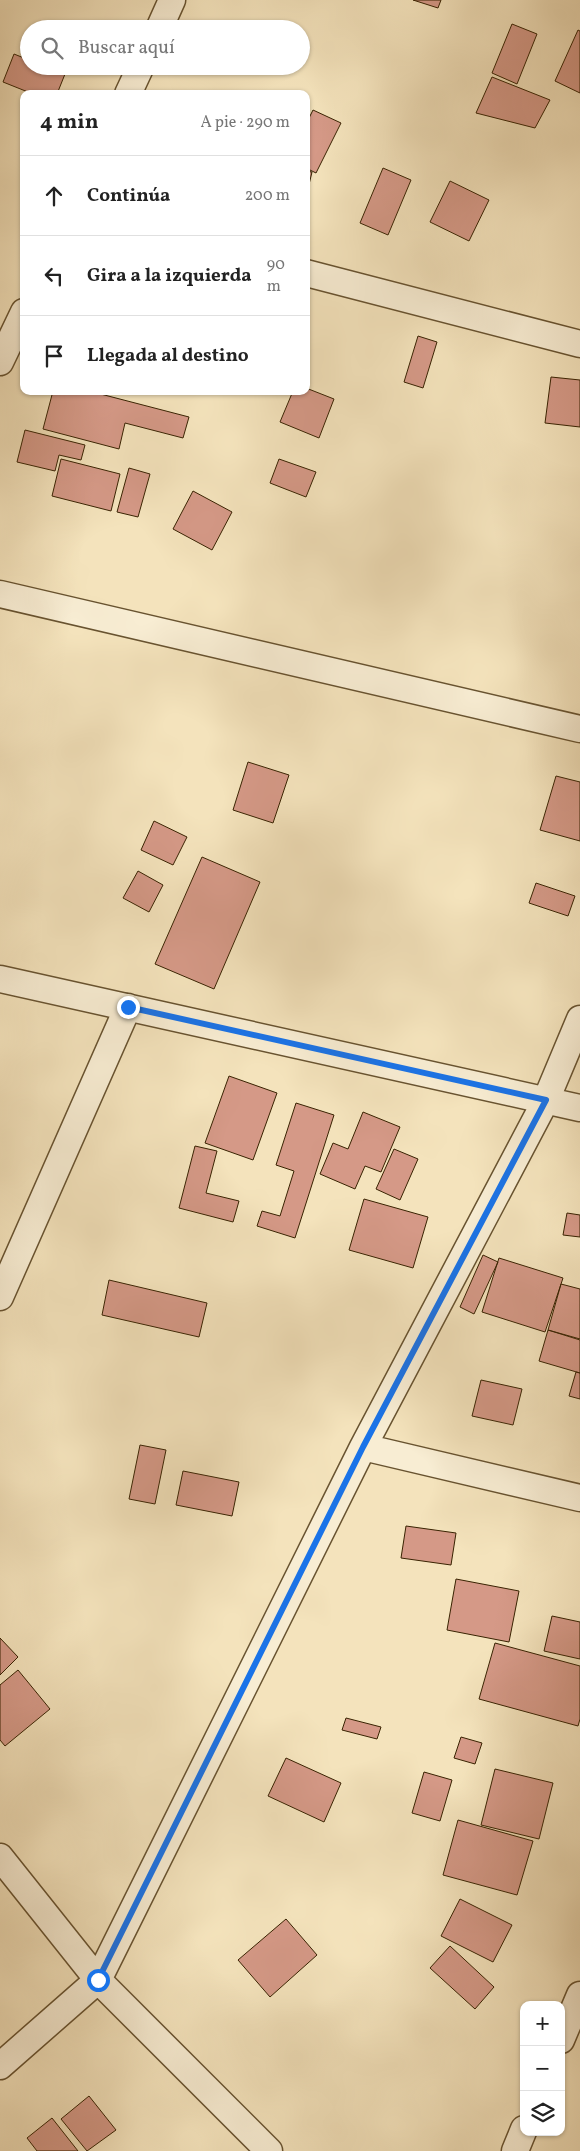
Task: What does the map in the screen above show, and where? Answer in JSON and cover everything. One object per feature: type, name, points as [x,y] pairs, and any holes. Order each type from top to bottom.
[{"type":"street","points":[[163,20],[172,0]]},
{"type":"street","points":[[130,90],[137,75]]},
{"type":"street","points":[[310,274],[580,344]]},
{"type":"street","points":[[0,362],[20,320]]},
{"type":"street","points":[[0,594],[580,729]]},
{"type":"street","points":[[0,979],[580,1108]]},
{"type":"street","points":[[0,1297],[128,1007]]},
{"type":"street","points":[[0,2066],[98,1980],[363,1447],[546,1100],[580,1020]]},
{"type":"street","points":[[363,1447],[580,1498]]},
{"type":"street","points":[[0,1857],[98,1980],[269,2151]]},
{"type":"street","points":[[565,2031],[580,1995]]},
{"type":"street","points":[[515,2151],[521,2136]]},
{"type":"building","points":[[413,0],[441,0],[438,8]]},
{"type":"building","points":[[512,24],[537,34],[517,84],[492,73]]},
{"type":"building","points":[[578,30],[580,31],[580,93],[555,81]]},
{"type":"building","points":[[14,54],[20,56],[20,75],[65,75],[59,90],[23,90],[3,82]]},
{"type":"building","points":[[492,77],[550,100],[535,128],[476,113]]},
{"type":"building","points":[[313,110],[341,123],[316,173],[310,170],[310,116]]},
{"type":"building","points":[[383,168],[411,180],[388,235],[360,223]]},
{"type":"building","points":[[450,181],[489,200],[469,241],[430,222]]},
{"type":"building","points":[[418,336],[437,342],[423,388],[404,382]]},
{"type":"building","points":[[551,377],[580,380],[580,427],[545,423]]},
{"type":"building","points":[[310,390],[334,399],[319,438],[280,422],[291,395],[310,395]]},
{"type":"building","points":[[52,395],[104,395],[189,417],[183,438],[125,423],[119,449],[43,429]]},
{"type":"building","points":[[25,430],[85,445],[81,460],[59,455],[55,471],[17,462]]},
{"type":"building","points":[[61,459],[120,474],[111,511],[52,496]]},
{"type":"building","points":[[279,459],[316,472],[306,497],[270,483]]},
{"type":"building","points":[[129,468],[150,474],[138,517],[117,512]]},
{"type":"building","points":[[193,491],[232,512],[212,550],[173,529]]},
{"type":"building","points":[[248,762],[289,775],[273,823],[233,810]]},
{"type":"building","points":[[556,776],[580,782],[580,841],[540,830]]},
{"type":"building","points":[[154,821],[187,837],[173,865],[141,850]]},
{"type":"building","points":[[202,857],[260,882],[214,989],[155,964]]},
{"type":"building","points":[[138,871],[163,885],[149,912],[123,898]]},
{"type":"building","points":[[536,883],[575,896],[568,916],[529,903]]},
{"type":"building","points":[[229,1076],[277,1093],[253,1160],[205,1143]]},
{"type":"building","points":[[296,1103],[334,1115],[295,1238],[257,1226],[262,1211],[280,1216],[294,1171],[276,1165]]},
{"type":"building","points":[[363,1112],[400,1127],[381,1172],[365,1166],[355,1189],[320,1174],[333,1143],[348,1149]]},
{"type":"building","points":[[195,1146],[217,1151],[206,1193],[239,1201],[233,1222],[179,1208]]},
{"type":"building","points":[[394,1149],[418,1159],[400,1200],[376,1189]]},
{"type":"building","points":[[364,1199],[428,1217],[413,1268],[349,1250]]},
{"type":"building","points":[[567,1213],[580,1215],[580,1237],[563,1235]]},
{"type":"building","points":[[483,1255],[498,1262],[474,1314],[460,1307]]},
{"type":"building","points":[[499,1258],[563,1278],[545,1332],[482,1312]]},
{"type":"building","points":[[109,1280],[207,1303],[199,1337],[102,1315]]},
{"type":"building","points":[[561,1284],[580,1289],[580,1339],[548,1330]]},
{"type":"building","points":[[548,1330],[580,1340],[580,1373],[539,1361]]},
{"type":"building","points":[[576,1372],[580,1373],[580,1399],[569,1396]]},
{"type":"building","points":[[481,1380],[522,1389],[513,1425],[472,1416]]},
{"type":"building","points":[[140,1445],[166,1450],[155,1504],[129,1499]]},
{"type":"building","points":[[183,1471],[239,1482],[232,1516],[176,1505]]},
{"type":"building","points":[[406,1526],[456,1533],[451,1565],[401,1558]]},
{"type":"building","points":[[456,1579],[519,1591],[509,1642],[447,1630]]},
{"type":"building","points":[[552,1616],[580,1622],[580,1659],[544,1651]]},
{"type":"building","points":[[0,1638],[18,1657],[0,1675]]},
{"type":"building","points":[[495,1643],[580,1666],[580,1719],[578,1726],[479,1699]]},
{"type":"building","points":[[18,1670],[50,1709],[5,1746],[0,1740],[0,1685]]},
{"type":"building","points":[[346,1718],[381,1727],[377,1739],[342,1730]]},
{"type":"building","points":[[461,1737],[482,1743],[475,1764],[454,1758]]},
{"type":"building","points":[[286,1758],[341,1783],[324,1822],[268,1796]]},
{"type":"building","points":[[495,1769],[553,1783],[539,1839],[481,1825]]},
{"type":"building","points":[[424,1772],[452,1780],[440,1821],[412,1813]]},
{"type":"building","points":[[458,1820],[533,1841],[517,1895],[443,1875]]},
{"type":"building","points":[[460,1899],[512,1925],[493,1962],[441,1936]]},
{"type":"building","points":[[286,1919],[317,1955],[270,1997],[238,1960]]},
{"type":"building","points":[[450,1946],[494,1987],[475,2009],[430,1968]]},
{"type":"building","points":[[89,2096],[116,2130],[87,2151],[61,2119]]},
{"type":"building","points":[[52,2118],[78,2151],[37,2151],[27,2138]]},
{"type":"route","points":[[98,1980],[363,1447],[546,1100],[128,1007]]}]
